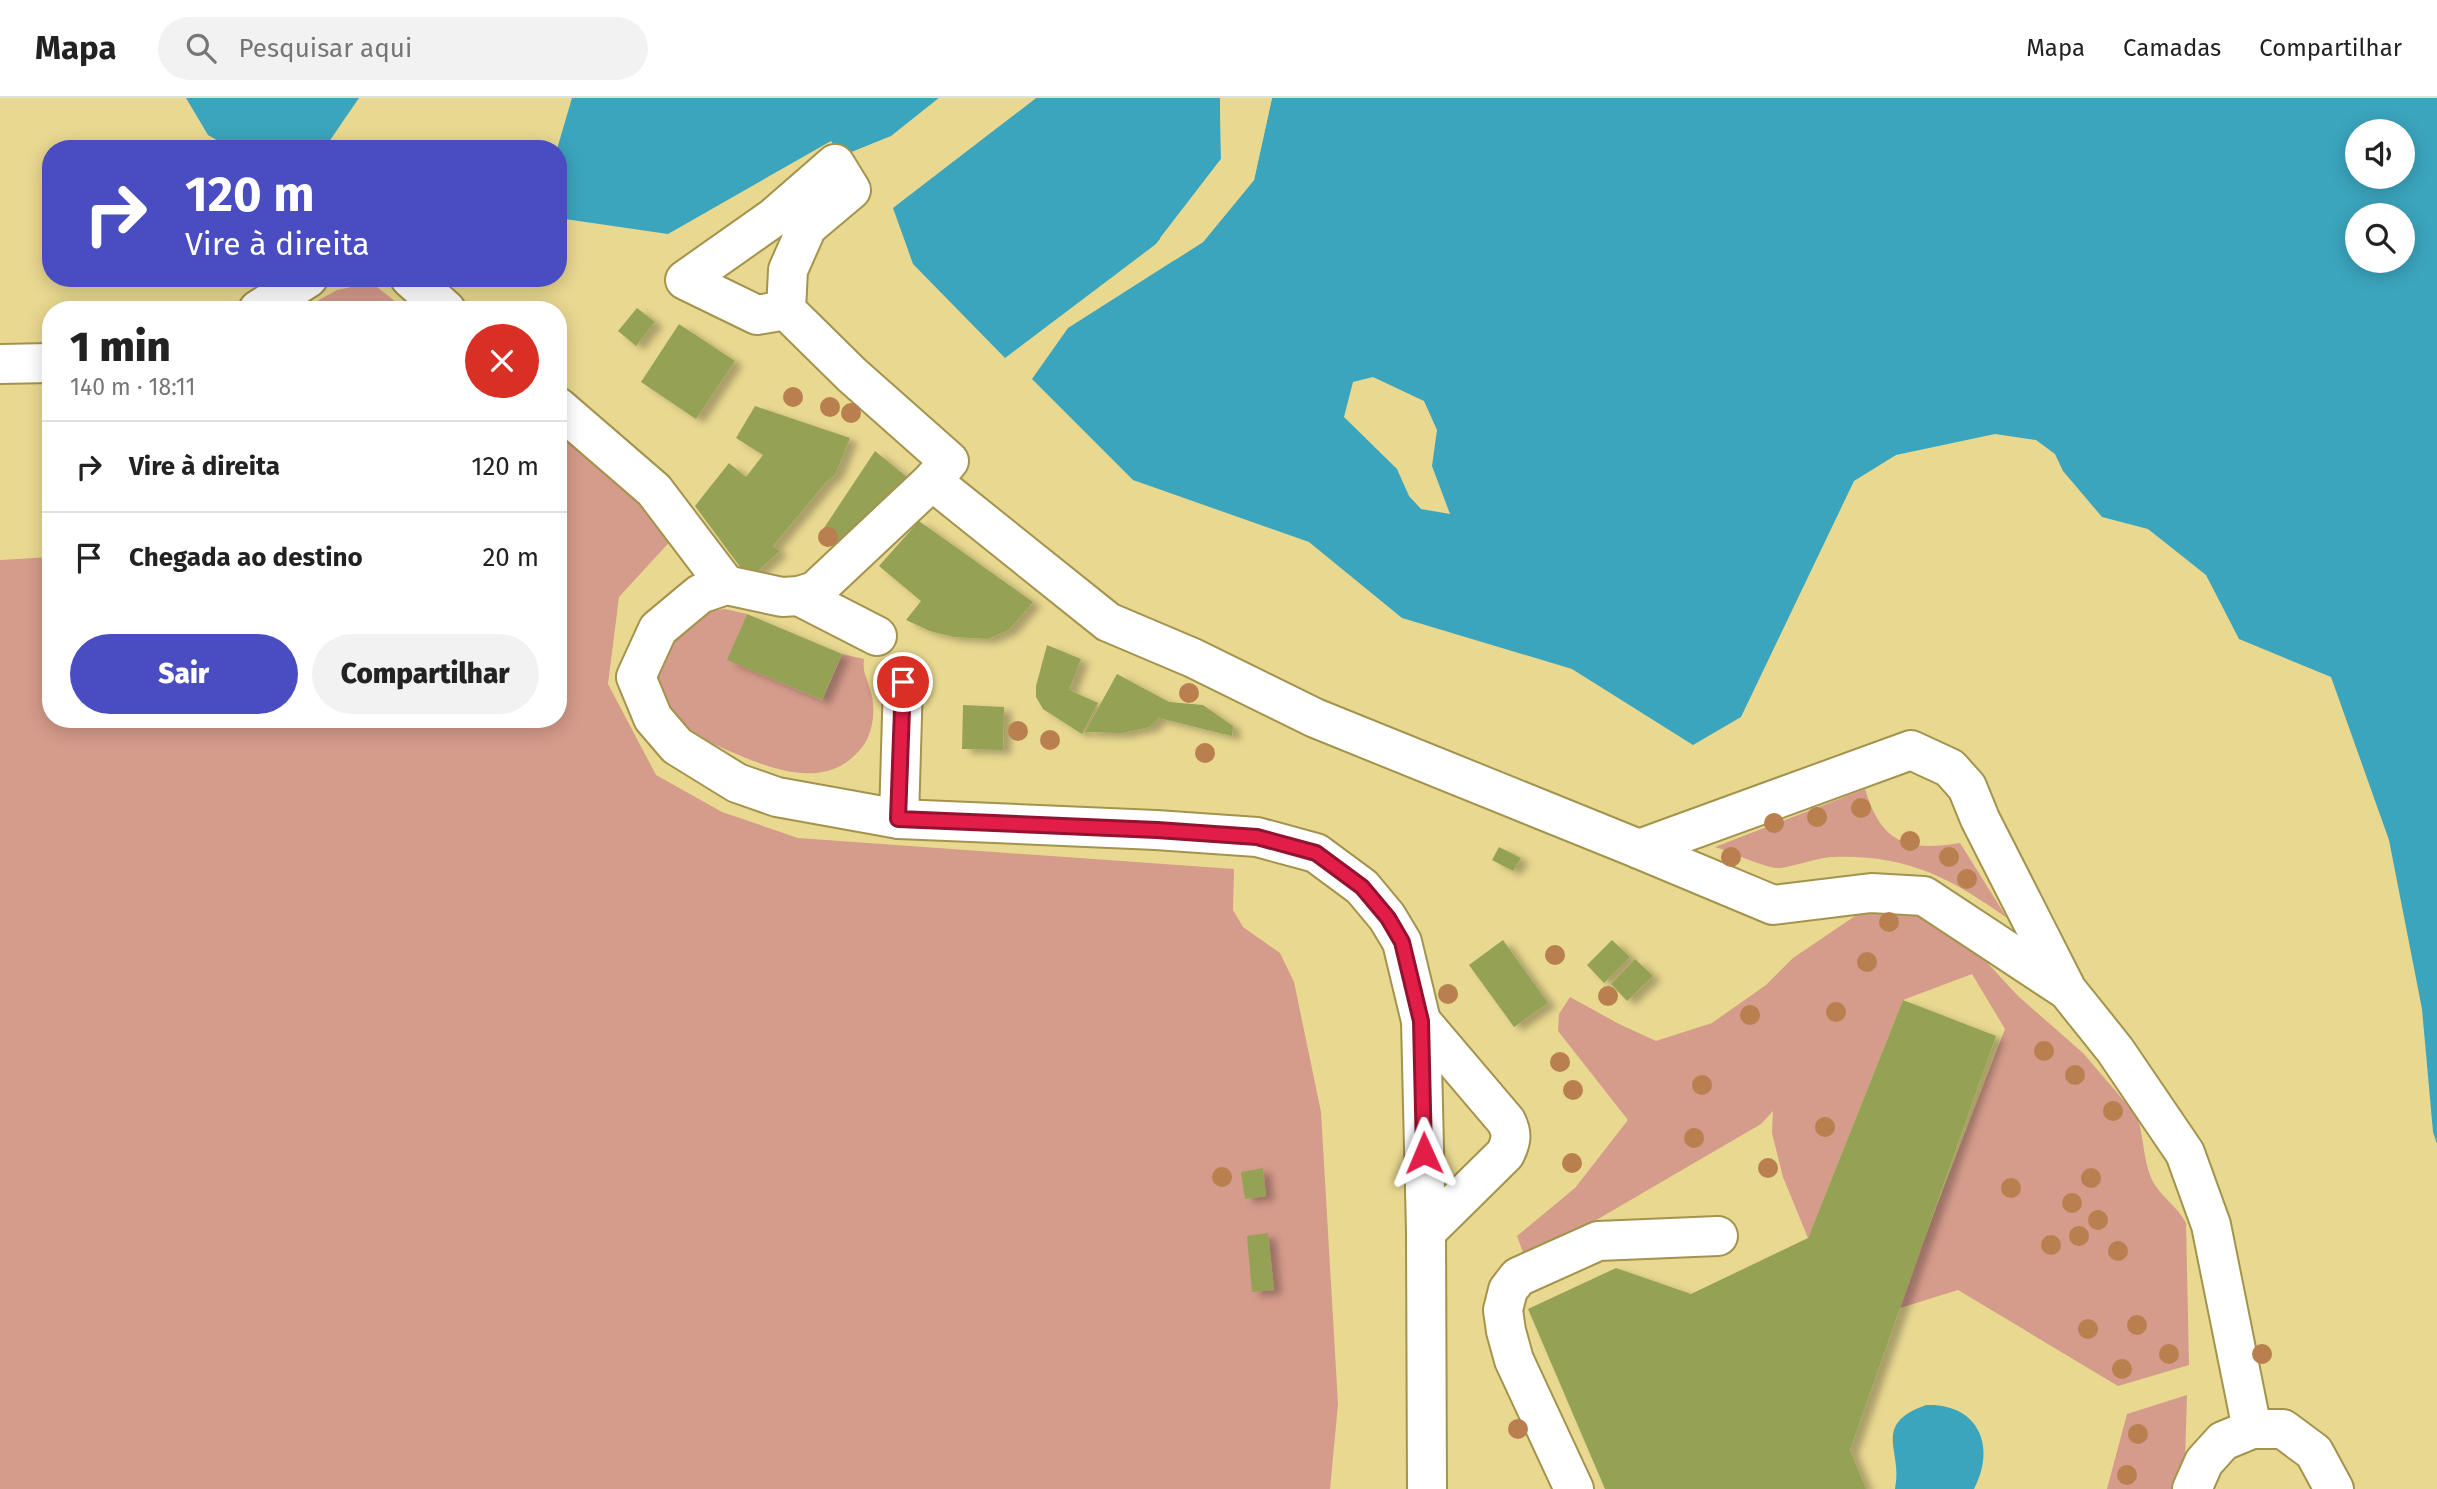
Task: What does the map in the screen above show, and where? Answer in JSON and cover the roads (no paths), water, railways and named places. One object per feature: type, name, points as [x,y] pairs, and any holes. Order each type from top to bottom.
[{"type":"street","points":[[272,301],[294,287]]},
{"type":"street","points":[[420,287],[436,301]]},
{"type":"street","points":[[786,310],[949,461],[932,481],[815,591],[800,596],[782,597],[726,585],[700,594],[658,629],[636,677],[653,719],[677,746],[737,783],[777,797],[898,819],[1143,829],[1257,837],[1316,853],[1362,887],[1388,918],[1402,942],[1421,1021],[1426,1232],[1427,1489]]},
{"type":"street","points":[[0,364],[42,363]]},
{"type":"street","points":[[567,415],[654,490],[726,585]]},
{"type":"street","points":[[932,481],[1108,622],[1193,658],[1315,718],[1773,905],[1871,893],[1924,896],[2067,990]]},
{"type":"street","points":[[800,596],[877,636]]},
{"type":"street","points":[[898,819],[903,682]]},
{"type":"street","points":[[1639,849],[1911,750],[1950,768],[1967,787],[1980,819],[2067,990],[2115,1050],[2185,1153],[2211,1225],[2252,1429]]},
{"type":"street","points":[[1421,1021],[1506,1121],[1511,1142],[1505,1154],[1426,1232]]},
{"type":"street","points":[[1574,1489],[1514,1360],[1503,1310],[1508,1290],[1518,1277],[1598,1241],[1718,1236]]},
{"type":"street","points":[[2192,1489],[2204,1462],[2223,1441],[2252,1429],[2283,1429],[2314,1452],[2334,1489]]},
{"type":"water","points":[[186,98],[359,98],[330,140],[217,140],[208,135]]},
{"type":"water","points":[[572,98],[939,98],[891,136],[842,156],[831,141],[668,234],[567,219],[567,140],[560,140]]},
{"type":"water","points":[[1036,98],[1220,98],[1221,159],[1156,244],[1005,358],[913,264],[893,208]]},
{"type":"water","points":[[1272,98],[2437,98],[2437,1144],[2433,1132],[2422,1009],[2389,840],[2331,677],[2239,639],[2206,575],[2148,529],[2102,517],[2063,471],[2055,454],[2036,440],[1995,434],[1896,455],[1854,481],[1741,717],[1693,745],[1572,669],[1402,618],[1309,542],[1133,480],[1032,379],[1068,328],[1203,242],[1254,180]],"holes":[[[1373,377],[1424,401],[1437,430],[1432,466],[1450,514],[1421,509],[1409,496],[1397,469],[1344,417],[1353,382]]]},
{"type":"water","points":[[1926,1405],[1944,1406],[1959,1411],[1970,1419],[1978,1430],[1984,1457],[1974,1489],[1895,1489],[1897,1475],[1894,1430],[1899,1421],[1909,1413]]}]
